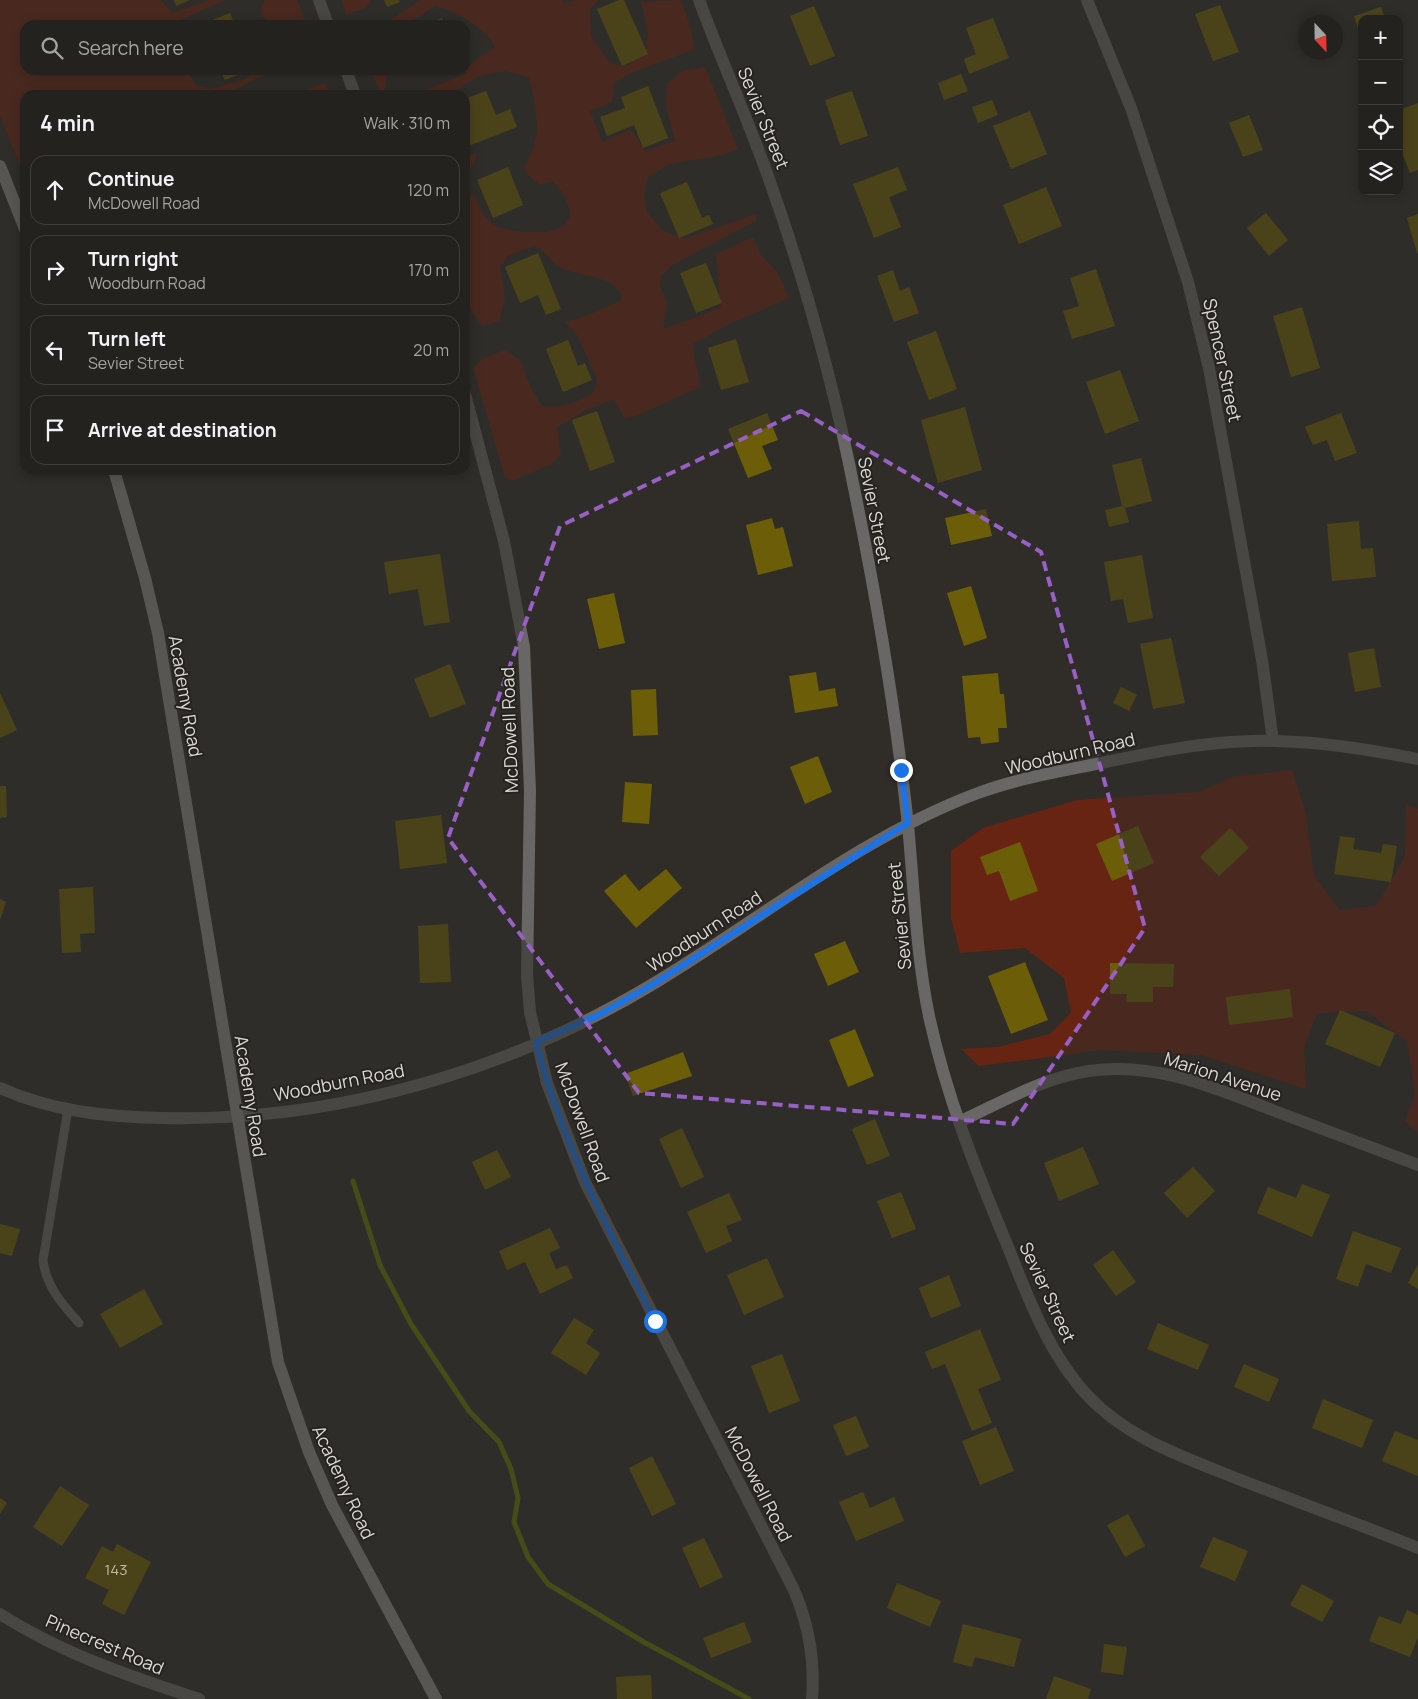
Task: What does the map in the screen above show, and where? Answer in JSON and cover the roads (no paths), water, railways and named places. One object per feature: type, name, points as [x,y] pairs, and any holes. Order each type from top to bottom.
[{"type":"main road","points":[[0,166],[20,216]]},
{"type":"main road","name":"Academy Road","points":[[115,475],[145,578],[158,633],[236,1118],[278,1362],[294,1412],[332,1504],[436,1699]]},
{"type":"street","points":[[319,0],[326,20]]},
{"type":"street","name":"Sevier Street","points":[[699,0],[769,178],[812,312],[830,383],[857,499],[893,709],[908,823],[921,967],[941,1066],[973,1163],[1018,1273],[1056,1353],[1071,1376],[1109,1416],[1161,1448],[1418,1548]]},
{"type":"street","name":"Spencer Street","points":[[1087,0],[1131,108],[1188,282],[1214,396],[1262,660],[1273,741]]},
{"type":"street","points":[[348,75],[353,90]]},
{"type":"street","name":"McDowell Road","points":[[470,413],[504,541],[524,647],[530,792],[527,975],[530,1012],[536,1042],[550,1092],[585,1182],[794,1588],[803,1610],[812,1652],[812,1699]]},
{"type":"street","name":"Woodburn Road","points":[[0,1088],[25,1099],[68,1109],[142,1118],[236,1118],[301,1110],[427,1082],[536,1042],[599,1015],[652,985],[908,823],[980,792],[1032,777],[1193,747],[1273,741],[1367,750],[1418,759]]},
{"type":"street","name":"Marion Avenue","points":[[959,1122],[1059,1078],[1088,1071],[1133,1068],[1161,1072],[1212,1087],[1418,1165]]},
{"type":"street","name":"Pinecrest Road","points":[[0,1614],[66,1650],[157,1686],[199,1699]]},
{"type":"lane","points":[[68,1109],[43,1260],[44,1275],[58,1299],[79,1323]]},
{"type":"waterway","points":[[353,1181],[380,1265],[411,1324],[469,1411],[499,1442],[511,1469],[518,1498],[514,1522],[528,1557],[548,1584],[642,1641],[749,1699]]}]
